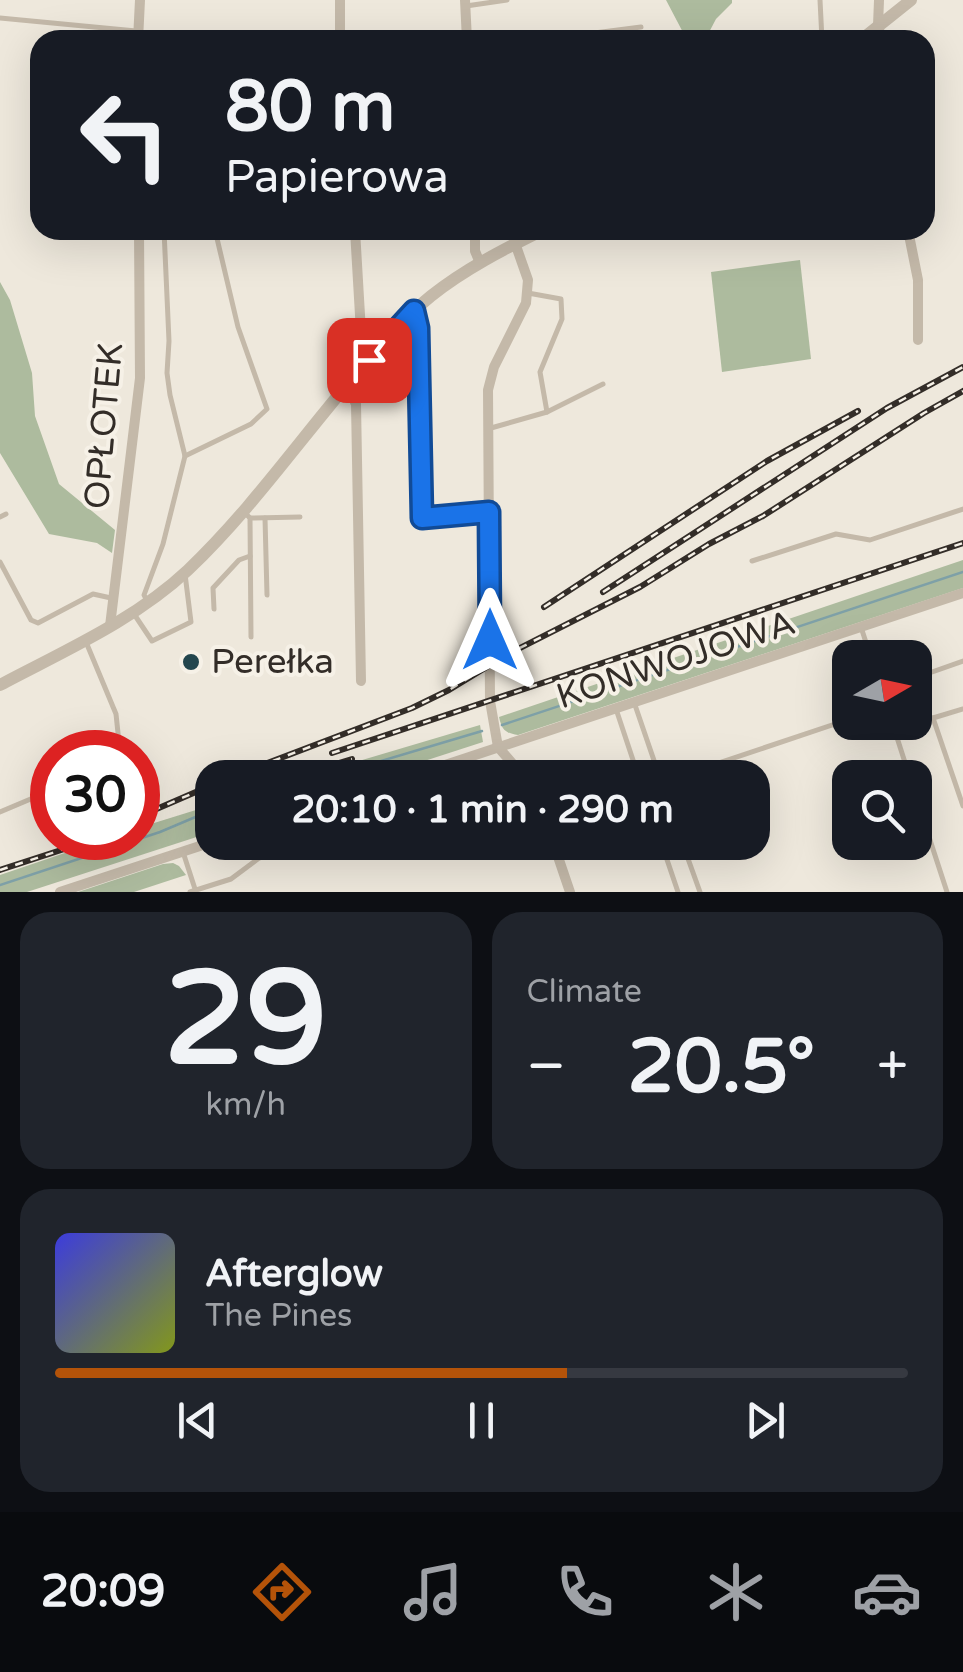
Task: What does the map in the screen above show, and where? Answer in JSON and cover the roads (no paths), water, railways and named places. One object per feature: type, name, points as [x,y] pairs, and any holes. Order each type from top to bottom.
[{"type":"street","points":[[138,30],[140,0]]},
{"type":"street","points":[[340,0],[340,30]]},
{"type":"street","points":[[878,0],[880,30]]},
{"type":"street","points":[[883,30],[911,0]]},
{"type":"street","points":[[466,3],[467,30]]},
{"type":"street","name":"OPŁOTEK","points":[[110,626],[140,378],[140,240]]},
{"type":"street","points":[[355,240],[362,349],[369,360]]},
{"type":"street","points":[[475,240],[480,263]]},
{"type":"street","points":[[0,685],[110,626],[185,572],[246,514],[347,385],[414,311],[480,263],[522,240]]},
{"type":"street","points":[[910,240],[918,280],[918,340]]},
{"type":"street","points":[[507,758],[498,747],[490,700],[488,390],[494,368],[526,304],[528,280],[516,243]]},
{"type":"street","points":[[414,311],[418,328],[422,518],[489,512]]},
{"type":"street","points":[[347,385],[356,404],[361,681]]},
{"type":"street","name":"KONWOJOWA","points":[[459,760],[963,593]]},
{"type":"street","points":[[60,892],[195,848]]},
{"type":"street","points":[[559,860],[570,892]]},
{"type":"lane","points":[[466,3],[507,0]]},
{"type":"lane","points":[[820,0],[822,30]]},
{"type":"lane","points":[[0,18],[92,30]]},
{"type":"lane","points":[[617,30],[640,27]]},
{"type":"lane","points":[[147,602],[144,595],[163,544],[184,456],[167,374],[164,240]]},
{"type":"lane","points":[[184,456],[251,424],[267,409],[238,327],[217,240]]},
{"type":"lane","points":[[527,292],[561,300],[562,319],[540,372],[547,412]]},
{"type":"lane","points":[[488,429],[547,412],[603,384]]},
{"type":"lane","points":[[752,562],[836,534],[870,540],[963,508]]},
{"type":"lane","points":[[252,638],[246,514],[300,517]]},
{"type":"lane","points":[[265,518],[266,596]]},
{"type":"lane","points":[[214,610],[214,588],[240,560],[250,556]]},
{"type":"lane","points":[[0,562],[32,620],[38,623],[93,594],[114,598]]},
{"type":"lane","points":[[132,612],[152,641],[191,622],[185,572]]},
{"type":"lane","points":[[861,627],[865,640]]},
{"type":"lane","points":[[85,640],[116,714],[118,730]]},
{"type":"lane","points":[[932,672],[963,661]]},
{"type":"lane","points":[[634,703],[654,760]]},
{"type":"lane","points":[[616,709],[633,760]]},
{"type":"lane","points":[[963,709],[933,718],[963,806]]},
{"type":"lane","points":[[728,760],[832,725]]},
{"type":"lane","points":[[0,812],[30,799]]},
{"type":"lane","points":[[932,848],[946,892]]},
{"type":"lane","points":[[183,852],[194,891],[231,878],[256,860]]},
{"type":"lane","points":[[667,860],[678,892]]},
{"type":"lane","points":[[688,860],[700,892]]},
{"type":"waterway","points":[[502,725],[963,572]]},
{"type":"waterway","points":[[385,760],[482,731]]},
{"type":"waterway","points":[[0,885],[195,817]]},
{"type":"railway","points":[[603,592],[887,408],[963,367]]},
{"type":"railway","points":[[275,760],[449,690],[763,516],[963,391]]},
{"type":"railway","points":[[544,607],[767,461],[858,411]]},
{"type":"railway","points":[[332,753],[963,543]]},
{"type":"railway","points":[[160,807],[195,792]]},
{"type":"railway","points":[[0,870],[31,860]]},
{"type":"place","name":"Perełka","points":[[191,662]]}]
